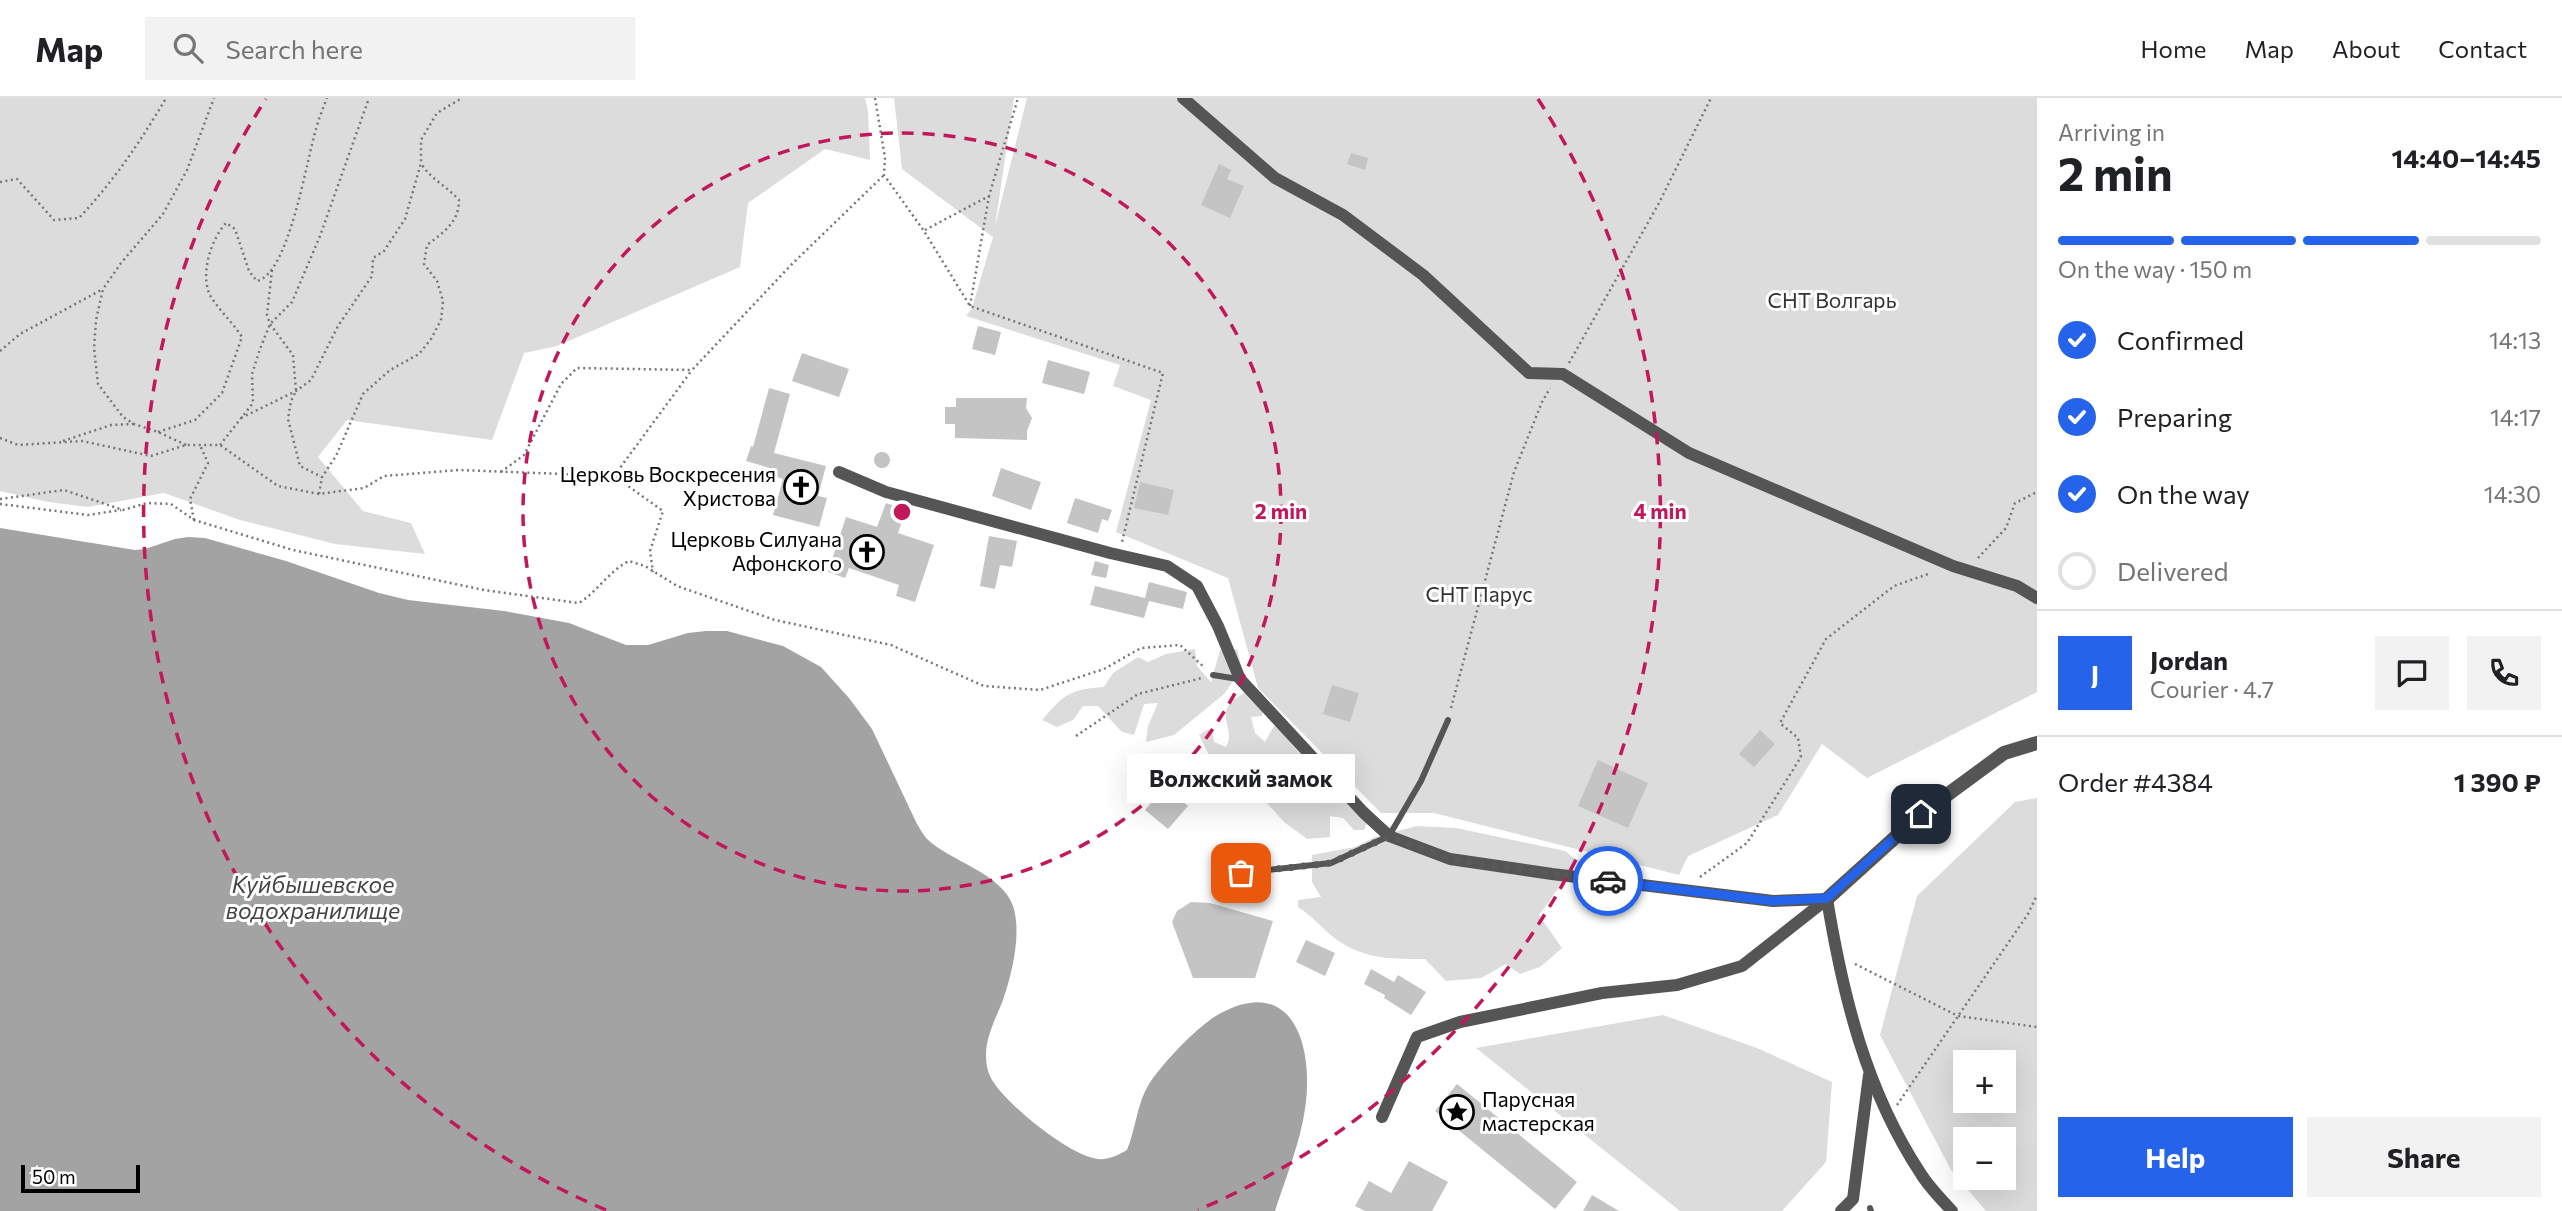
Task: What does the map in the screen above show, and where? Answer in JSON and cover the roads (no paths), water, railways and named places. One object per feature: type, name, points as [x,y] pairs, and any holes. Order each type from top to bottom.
[{"type":"street","points":[[1183,98],[1275,178],[1343,215],[1423,275],[1529,373],[1563,374],[1689,453],[1953,566],[2018,586],[2037,598]]},
{"type":"street","points":[[839,472],[886,492],[1119,556],[1167,566],[1197,586],[1218,626],[1240,680],[1363,812],[1389,836],[1450,859],[1773,901],[1827,898]]},
{"type":"street","points":[[1382,1117],[1417,1037],[1460,1022],[1602,993],[1677,985],[1742,966],[1827,898],[1931,807],[2004,753],[2037,743]]},
{"type":"street","points":[[1827,898],[1836,955],[1856,1036],[1888,1119],[1922,1177],[1952,1211]]},
{"type":"street","points":[[1841,1211],[1853,1199],[1869,1071]]},
{"type":"lane","points":[[1213,675],[1240,680]]},
{"type":"lane","points":[[1241,873],[1331,863],[1389,836],[1421,781],[1448,720]]},
{"type":"water","name":"Куйбышевское водохранилище","points":[[0,528],[135,550],[175,539],[205,538],[286,561],[379,593],[408,600],[504,611],[569,623],[626,645],[648,645],[688,633],[727,631],[783,646],[821,667],[849,698],[872,729],[926,838],[987,876],[1007,895],[1013,906],[1016,917],[1015,953],[1003,1000],[988,1041],[986,1063],[997,1087],[1038,1126],[1086,1156],[1102,1159],[1117,1155],[1127,1150],[1149,1084],[1202,1026],[1221,1013],[1243,1004],[1261,1002],[1276,1007],[1288,1016],[1303,1047],[1306,1103],[1300,1134],[1275,1211],[0,1211]]},
{"type":"place","name":"Церковь Воскресения Христова","points":[[801,487]]},
{"type":"place","name":"Церковь Силуана Афонского","points":[[867,552]]},
{"type":"place","name":"Волжский замок","points":[[1241,873]]},
{"type":"place","name":"Парусная мастерская","points":[[1457,1112]]},
{"type":"park label","name":"СНТ Волгарь","points":[[1832,301]]},
{"type":"park label","name":"СНТ Парус","points":[[1479,595]]}]
